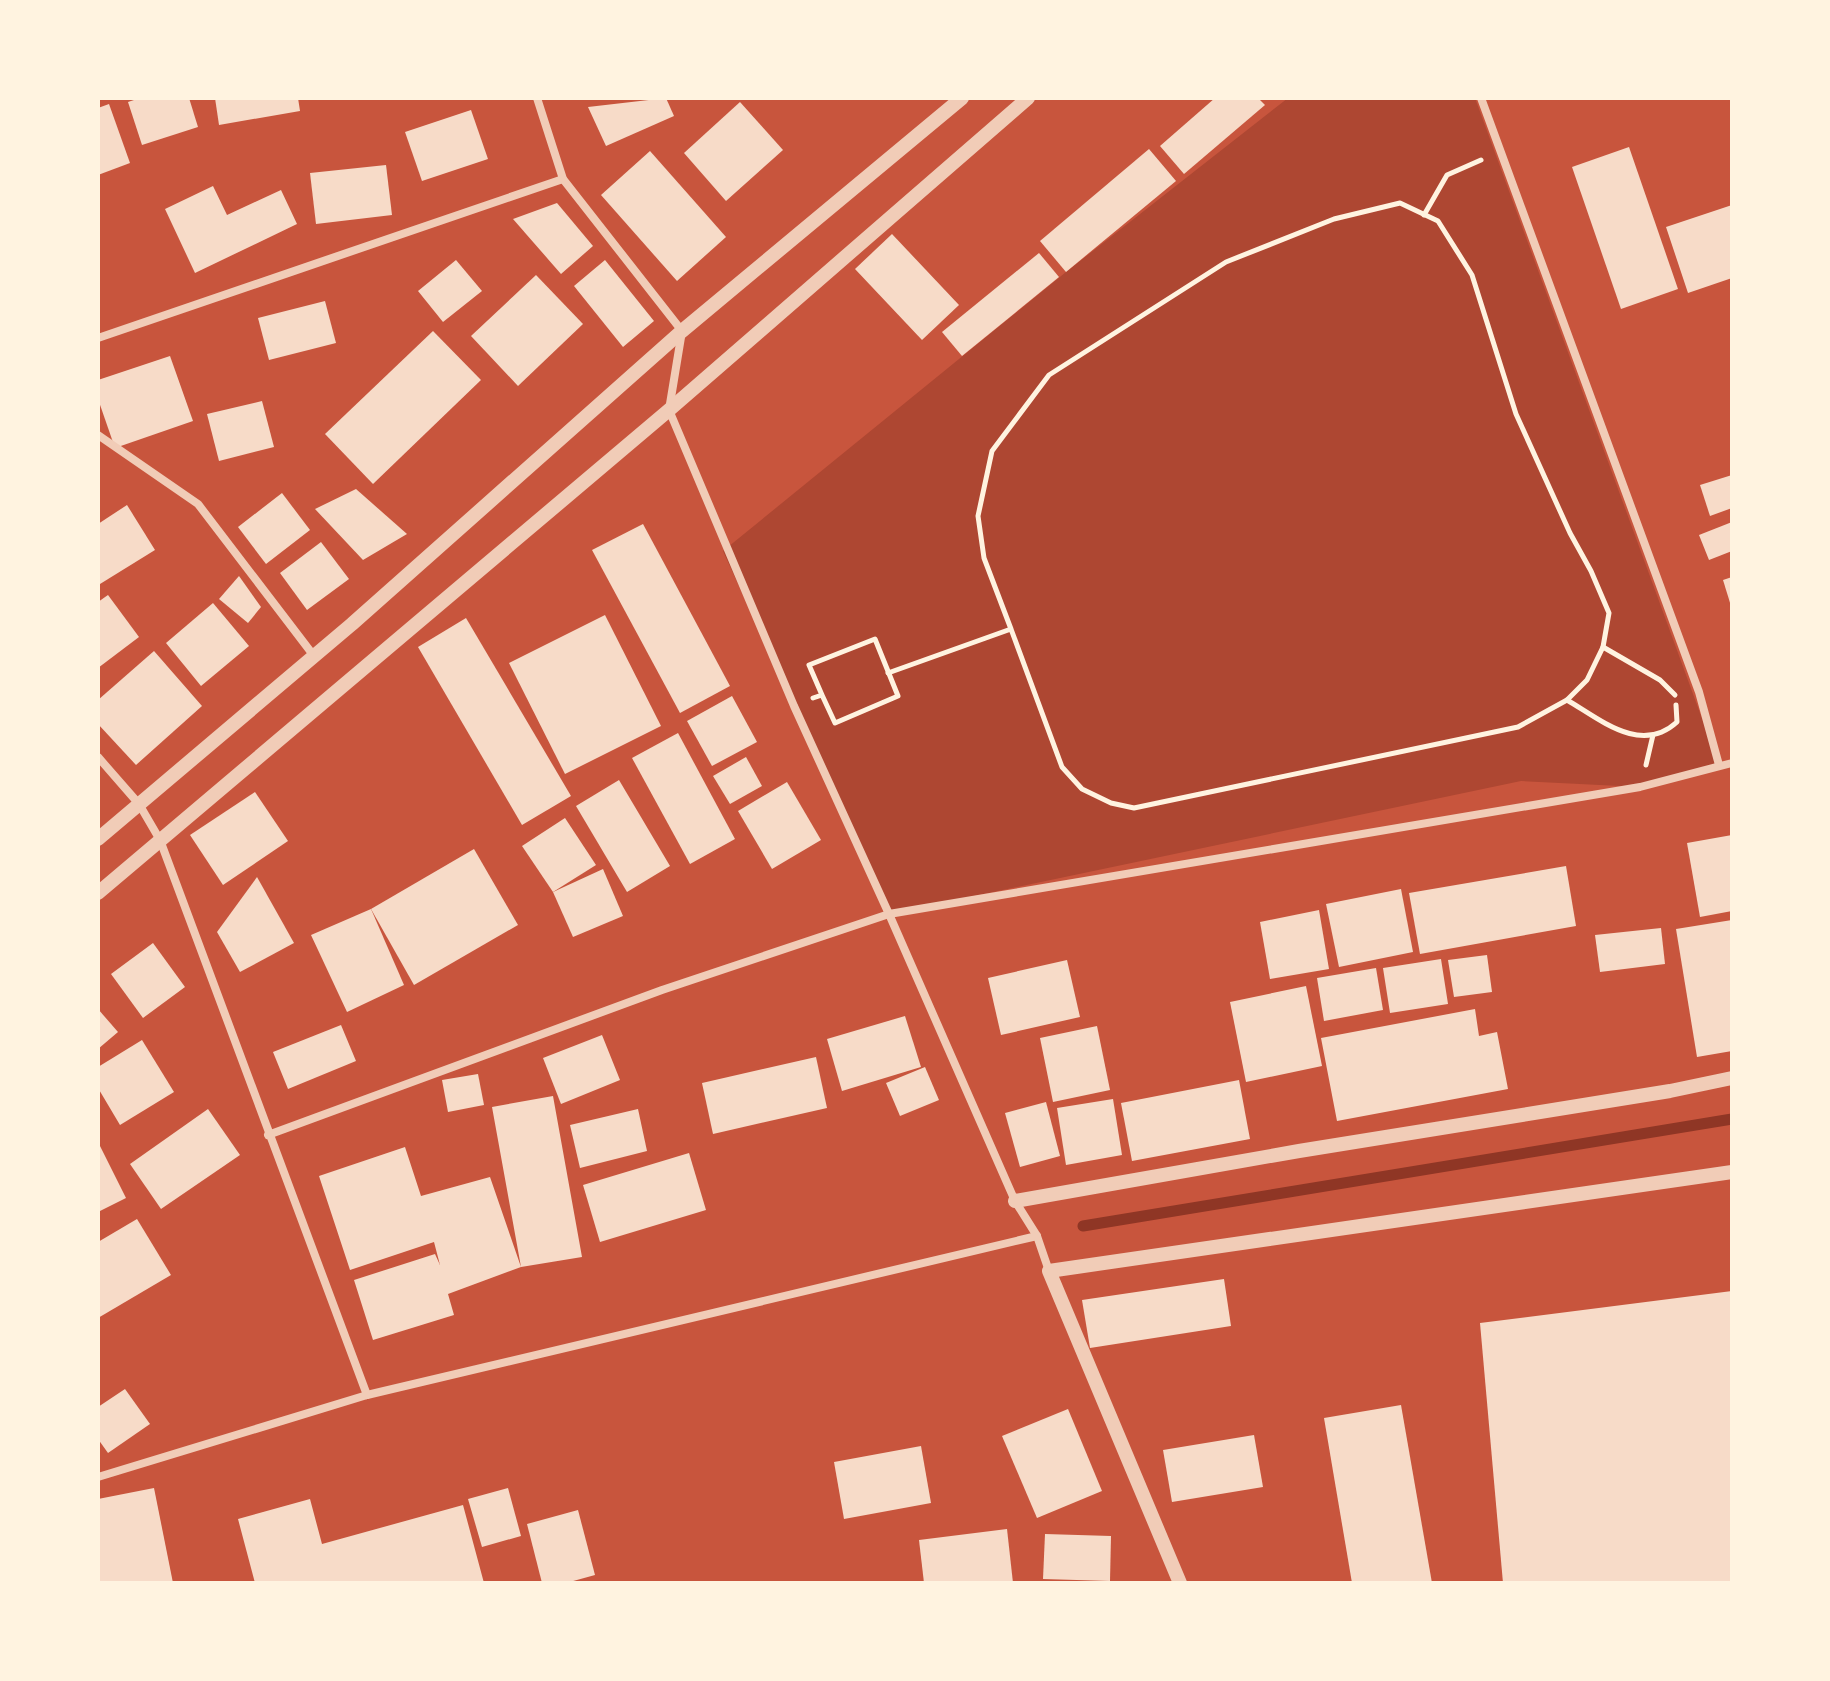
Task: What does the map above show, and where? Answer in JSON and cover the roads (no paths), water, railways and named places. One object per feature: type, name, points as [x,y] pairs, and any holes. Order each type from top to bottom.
[{"type":"street","points":[[537,98],[563,179],[682,331],[669,410],[794,706],[1015,1201],[1037,1236],[1180,1583]]},
{"type":"street","points":[[98,839],[314,656],[682,331],[962,98]]},
{"type":"street","points":[[98,893],[669,410],[1028,98]]},
{"type":"street","points":[[1481,98],[1699,692],[1719,765]]},
{"type":"street","points":[[98,338],[563,179]]},
{"type":"street","points":[[98,435],[198,504],[314,656]]},
{"type":"street","points":[[98,757],[139,804],[160,840],[367,1395]]},
{"type":"street","points":[[268,1135],[662,990],[889,914],[1625,789],[1732,763]]},
{"type":"street","points":[[1015,1201],[1732,1078]]},
{"type":"street","points":[[1049,1271],[1732,1172]]},
{"type":"street","points":[[98,1477],[367,1395],[1037,1236]]},
{"type":"waterway","points":[[1083,1226],[1732,1119]]}]
